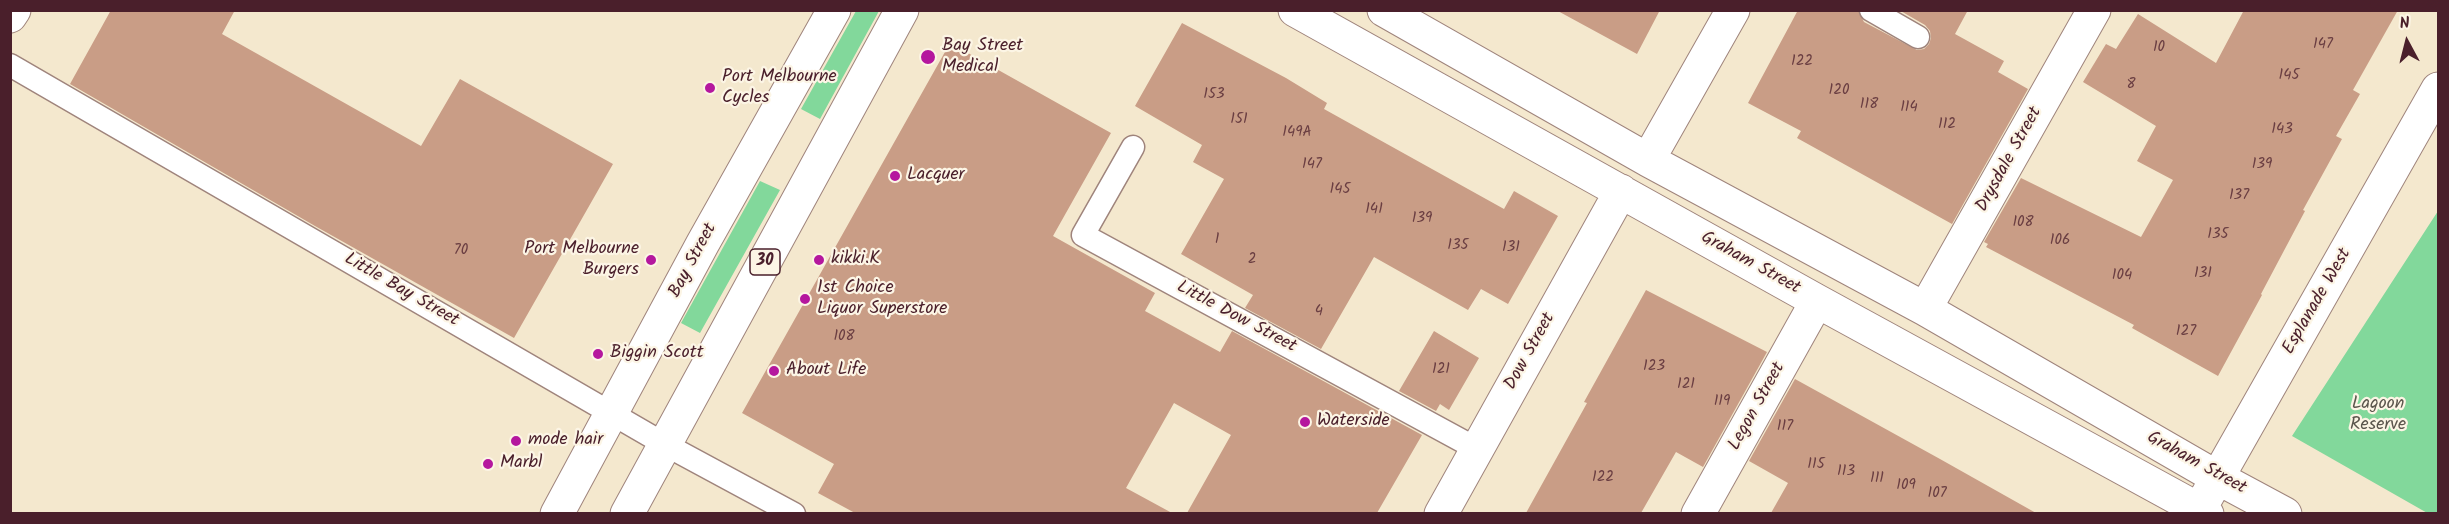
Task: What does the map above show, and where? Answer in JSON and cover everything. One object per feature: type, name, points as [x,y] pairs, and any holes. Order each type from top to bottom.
[{"type":"street","points":[[10,16],[14,10]]},
{"type":"street","name":"Bay Street","points":[[557,513],[834,10]]},
{"type":"street","name":"30","points":[[627,513],[902,10]]},
{"type":"street","name":"Graham Street","points":[[1295,10],[1817,302],[2201,512]]},
{"type":"street","name":"Graham Street","points":[[1384,10],[1648,160],[1926,309],[2218,478],[2285,513]]},
{"type":"street","points":[[1648,160],[1733,10]]},
{"type":"street","name":"Drysdale Street","points":[[1926,309],[2094,10]]},
{"type":"street","name":"Esplanade West","points":[[2201,512],[2218,478],[2439,89]]},
{"type":"street","name":"Dow Street","points":[[1441,513],[1621,191]]},
{"type":"street","name":"Legon Street","points":[[1698,513],[1817,302]]},
{"type":"lane","points":[[1871,10],[1918,36]]},
{"type":"lane","name":"Little Bay Street","points":[[10,65],[666,445],[794,513]]},
{"type":"lane","name":"Little Dow Street","points":[[1132,147],[1083,235],[1478,449]]},
{"type":"green space","points":[[856,11],[879,11],[820,119],[801,109]]},
{"type":"green space","points":[[760,181],[780,190],[700,333],[681,323]]},
{"type":"green space","name":"Lagoon Reserve","points":[[2438,211],[2438,513],[2429,514],[2292,436]]},
{"type":"building","points":[[111,10],[235,10],[222,34],[421,146],[460,79],[613,164],[514,338],[70,84]]},
{"type":"building","points":[[1556,10],[1660,10],[1637,54]]},
{"type":"building","points":[[1798,10],[1858,10],[1864,22],[1917,50],[1924,49],[1929,44],[1930,31],[1925,25],[1899,10],[1968,10],[1955,34],[2004,61],[1998,72],[2028,89],[1952,224],[1797,138],[1801,131],[1748,103]]},
{"type":"building","points":[[2244,10],[2398,10],[2353,90],[2360,94],[2336,136],[2342,139],[2218,376],[2132,328],[2134,325],[1986,247],[1988,244],[1984,242],[2021,178],[2141,237],[2173,180],[2137,161],[2156,126],[2083,82],[2106,44],[2116,49],[2138,14],[2216,63]]},
{"type":"building","points":[[1182,23],[1286,78],[1327,103],[1324,109],[1504,209],[1514,191],[1558,216],[1508,304],[1481,289],[1468,310],[1374,257],[1321,349],[1245,308],[1253,295],[1181,254],[1224,179],[1193,162],[1202,145],[1135,106]]},
{"type":"building","points":[[950,43],[1111,133],[1053,236],[1155,293],[1145,311],[1220,352],[1232,331],[1422,435],[1377,513],[1187,513],[1231,435],[1174,403],[1126,488],[1172,513],[855,513],[818,493],[834,464],[742,413]]},
{"type":"building","points":[[1646,290],[1767,352],[1703,467],[1676,452],[1641,513],[1526,513],[1587,403],[1584,402]]},
{"type":"building","points":[[1434,331],[1479,358],[1449,410],[1440,404],[1436,411],[1399,391]]},
{"type":"building","points":[[1795,379],[2036,513],[1771,513],[1788,483],[1749,461]]},
{"type":"place","name":"Bay Street Medical","points":[[928,57]]},
{"type":"place","name":"Port Melbourne Cycles","points":[[710,88]]},
{"type":"place","name":"Lacquer","points":[[895,176]]},
{"type":"place","name":"Port Melbourne Burgers","points":[[651,260]]},
{"type":"place","name":"kikki.K","points":[[819,260]]},
{"type":"place","name":"1st Choice Liquor Superstore","points":[[805,299]]},
{"type":"place","name":"Biggin Scott","points":[[598,354]]},
{"type":"place","name":"About Life","points":[[774,371]]},
{"type":"place","name":"Waterside","points":[[1305,422]]},
{"type":"place","name":"mode hair","points":[[516,441]]},
{"type":"place","name":"Marbl","points":[[488,464]]}]
